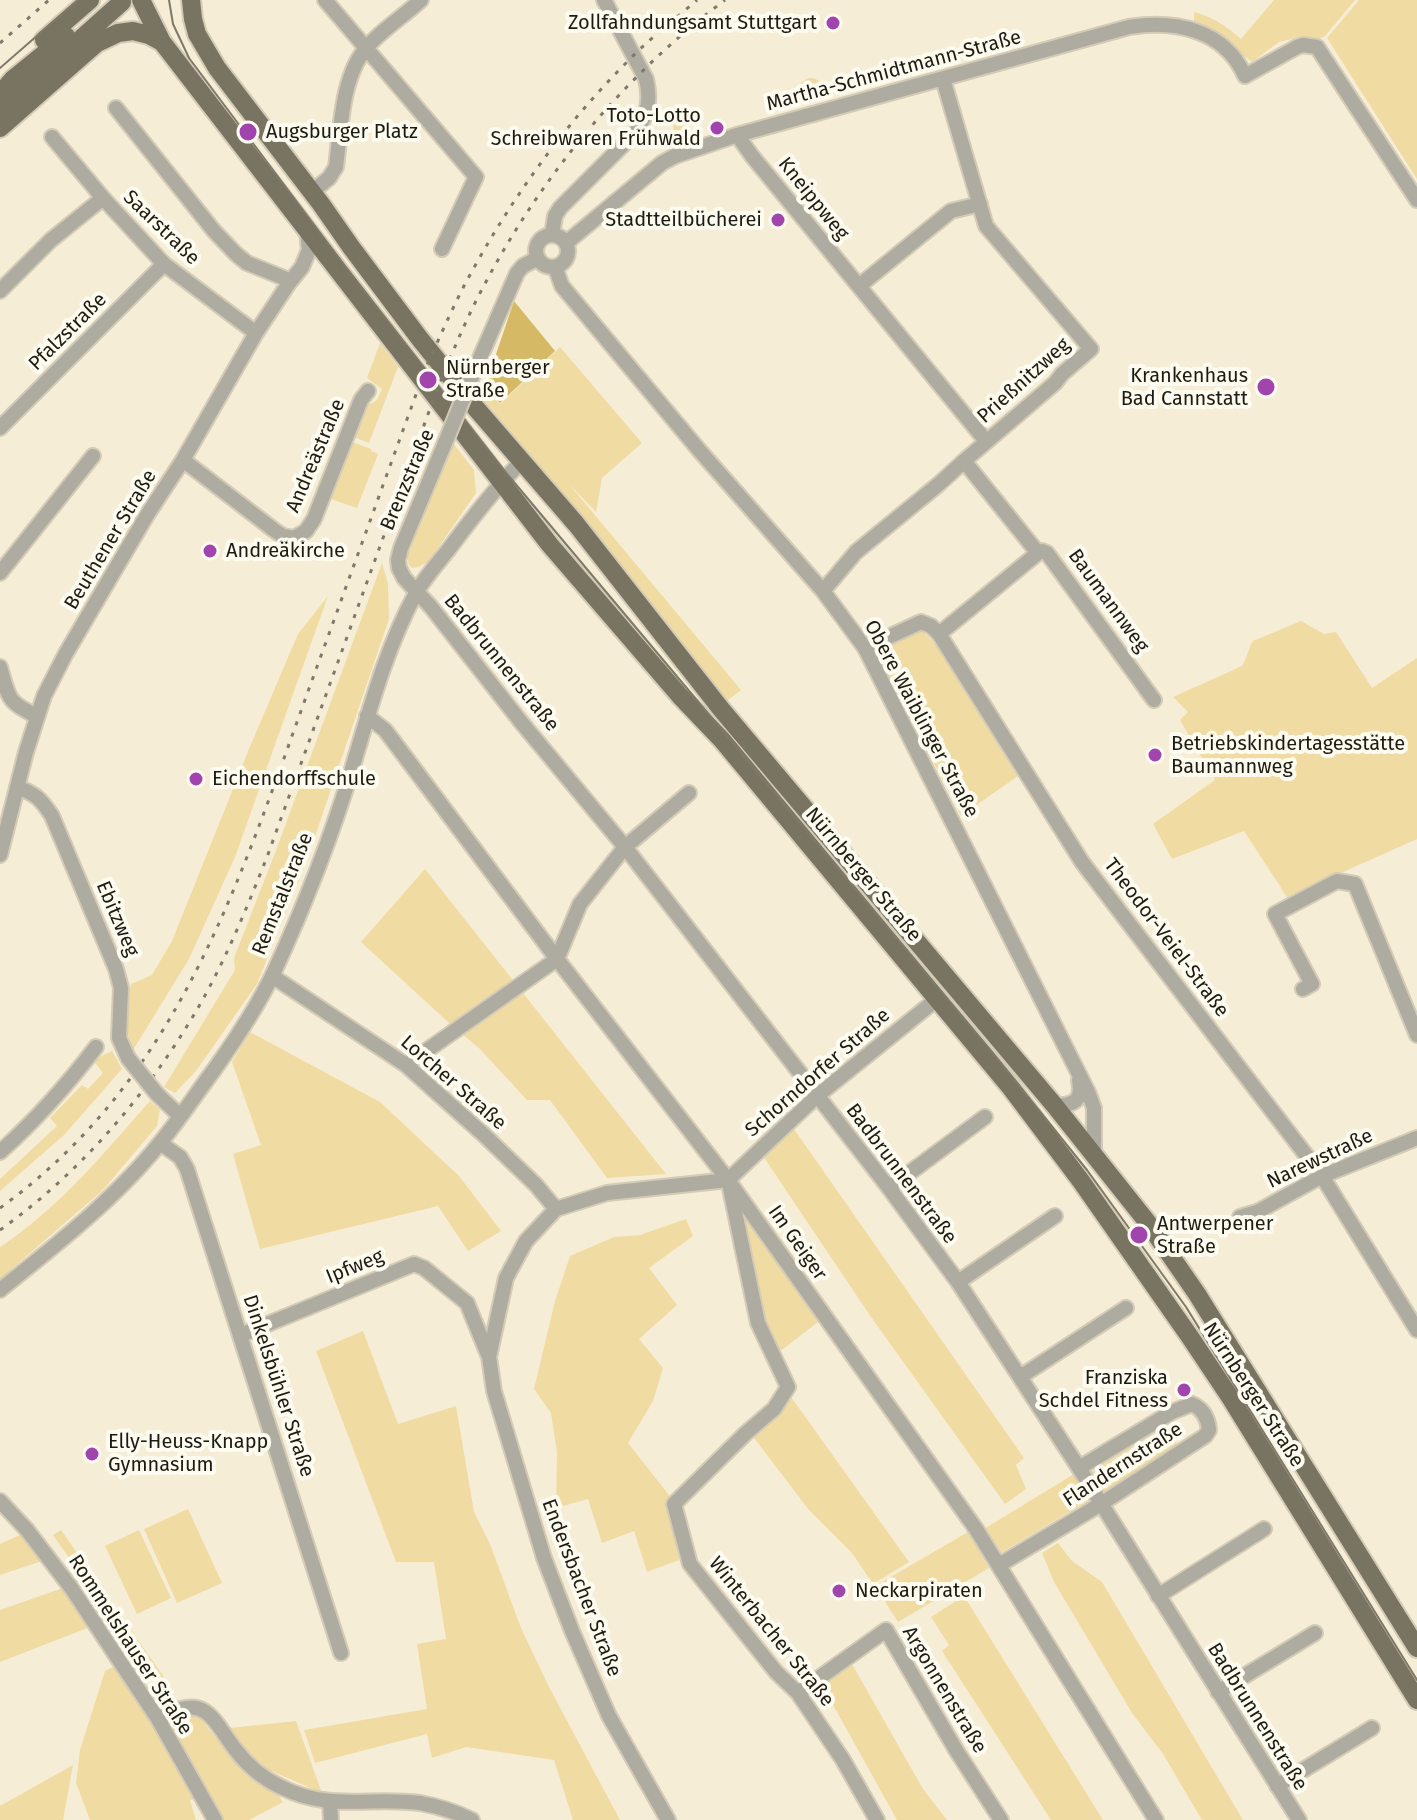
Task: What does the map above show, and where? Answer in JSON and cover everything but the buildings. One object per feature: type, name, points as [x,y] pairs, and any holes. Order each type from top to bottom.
[{"type":"main road","points":[[0,78],[90,0]]},
{"type":"main road","name":"Nürnberger Straße","points":[[191,0],[194,23],[202,44],[217,68],[420,339],[585,535],[721,709],[1055,1106],[1148,1223],[1197,1294],[1417,1648]]},
{"type":"main road","points":[[123,1],[162,42]]},
{"type":"main road","points":[[0,94],[13,79],[61,41],[123,1]]},
{"type":"main road","points":[[0,111],[123,1]]},
{"type":"main road","points":[[0,128],[97,43],[118,33],[133,31],[162,42]]},
{"type":"main road","name":"Nürnberger Straße","points":[[162,42],[550,545],[722,740],[1031,1114],[1190,1337],[1417,1700]]},
{"type":"street","points":[[325,0],[476,177],[442,249]]},
{"type":"street","points":[[312,192],[329,178],[336,167],[348,80],[365,48],[421,0]]},
{"type":"street","points":[[552,235],[555,216],[560,208],[637,131],[649,106],[646,79],[604,0]]},
{"type":"street","name":"Martha-Schmidtmann-Straße","points":[[566,243],[662,163],[675,156],[737,135],[1129,27],[1154,23],[1184,27],[1210,38],[1232,56],[1245,76],[1297,47],[1317,47],[1417,200]]},
{"type":"street","name":"Prießnitzweg","points":[[823,591],[856,552],[939,484],[1091,349],[986,226],[943,79]]},
{"type":"street","points":[[116,108],[236,254],[247,263],[289,283]]},
{"type":"street","name":"Kneippweg","points":[[737,135],[986,441]]},
{"type":"street","name":"Saarstraße","points":[[52,137],[164,264],[256,333]]},
{"type":"street","points":[[0,291],[51,240],[103,198]]},
{"type":"street","points":[[859,286],[951,211],[980,204]]},
{"type":"street","points":[[302,267],[309,250],[307,230]]},
{"type":"street","points":[[552,235],[566,243],[566,259],[555,267],[547,266],[538,258],[536,250],[544,237],[552,235]]},
{"type":"street","name":"Brenzstraße","points":[[417,591],[404,578],[398,560],[411,523],[517,273],[538,258]]},
{"type":"street","points":[[302,267],[322,262],[334,265]]},
{"type":"street","name":"Pfalzstraße","points":[[0,428],[164,264]]},
{"type":"street","name":"Beuthener Straße","points":[[0,855],[37,716],[65,655],[256,333],[302,267]]},
{"type":"street","name":"Obere Waiblinger Straße","points":[[555,267],[562,286],[699,450],[823,591],[865,648],[1094,1108],[1094,1154]]},
{"type":"street","name":"Andreästraße","points":[[183,460],[274,530],[294,538],[306,531],[314,519],[361,400],[368,391]]},
{"type":"street","points":[[0,573],[93,456]]},
{"type":"street","name":"Remstalstraße","points":[[0,1290],[100,1205],[160,1143],[227,1051],[272,976],[314,876],[351,771],[377,684],[417,591],[485,501],[522,461]]},
{"type":"street","name":"Baumannweg","points":[[964,461],[1038,553],[1047,553],[1154,700]]},
{"type":"street","points":[[865,648],[921,622],[939,634],[1038,553]]},
{"type":"street","name":"Badbrunnenstraße","points":[[417,591],[625,847],[958,1282],[1079,1468],[1299,1820]]},
{"type":"street","name":"Theodor-Veiel-Straße","points":[[939,634],[1082,862],[1322,1176],[1417,1330]]},
{"type":"street","points":[[1,674],[9,700],[37,716]]},
{"type":"street","name":"Im Geiger","points":[[367,716],[385,730],[728,1180],[976,1529],[1156,1820]]},
{"type":"street","name":"Ebitzweg","points":[[17,787],[41,799],[52,816],[116,969],[121,988],[119,1038],[128,1058],[157,1094],[180,1116]]},
{"type":"street","points":[[406,1065],[557,959],[580,904],[625,847],[689,793]]},
{"type":"street","points":[[1303,989],[1312,984],[1275,914],[1337,881],[1355,884],[1417,1035]]},
{"type":"street","name":"Lorcher Straße","points":[[272,976],[406,1065],[536,1185],[556,1209]]},
{"type":"street","name":"Schorndorfer Straße","points":[[728,1180],[817,1096],[937,999]]},
{"type":"street","points":[[0,1152],[56,1097],[96,1047]]},
{"type":"street","points":[[1055,1106],[1069,1105],[1079,1098],[1079,1075]]},
{"type":"street","points":[[889,1188],[985,1117]]},
{"type":"street","name":"Narewstraße","points":[[1240,1217],[1257,1212],[1322,1176],[1417,1138]]},
{"type":"street","name":"Dinkelsbühler Straße","points":[[160,1143],[180,1157],[187,1169],[341,1653]]},
{"type":"street","points":[[489,1357],[506,1278],[526,1241],[556,1209],[607,1193],[728,1180]]},
{"type":"street","name":"Winterbacher Straße","points":[[728,1180],[758,1323],[788,1387],[774,1409],[674,1504],[690,1564],[776,1672],[798,1693],[843,1760],[877,1820]]},
{"type":"street","points":[[958,1282],[1055,1216]]},
{"type":"street","name":"Ipfweg","points":[[241,1335],[414,1264],[424,1268],[467,1303],[489,1357]]},
{"type":"street","points":[[1020,1377],[1126,1308]]},
{"type":"street","name":"Endersbacher Straße","points":[[489,1357],[494,1391],[544,1558],[572,1631],[609,1716],[668,1820]]},
{"type":"street","name":"Flandernstraße","points":[[999,1565],[1101,1504],[1205,1436],[1209,1430],[1208,1422],[1203,1412],[1192,1404],[1172,1412],[1079,1468]]},
{"type":"street","name":"Rommelshauser Straße","points":[[0,1501],[27,1530],[72,1589],[158,1719],[215,1820]]},
{"type":"street","points":[[1158,1596],[1264,1529]]},
{"type":"street","name":"Argonnenstraße","points":[[798,1693],[886,1630],[1001,1820]]},
{"type":"street","points":[[1218,1692],[1315,1633]]},
{"type":"street","points":[[158,1719],[190,1707],[204,1711],[253,1769],[281,1787],[304,1796],[330,1802],[418,1803],[472,1820]]},
{"type":"street","points":[[1277,1786],[1372,1728]]},
{"type":"street","points":[[330,1802],[331,1820]]},
{"type":"shaded area","points":[[1274,0],[1355,0],[1325,36],[1317,40],[1301,37],[1279,42],[1252,62],[1194,22],[1194,12],[1207,16],[1241,39]]},
{"type":"shaded area","points":[[1359,0],[1417,0],[1417,179],[1327,38]]},
{"type":"shaded area","points":[[811,78],[819,82],[823,90],[819,98],[811,102],[803,98],[799,90],[803,82]]},
{"type":"shaded area","points":[[683,112],[690,127],[674,132],[672,115]]},
{"type":"shaded area","points":[[514,301],[555,351],[500,403],[485,387]]},
{"type":"shaded area","points":[[380,343],[398,367],[369,443],[351,436],[362,409],[377,400],[382,389],[367,378]]},
{"type":"shaded area","points":[[560,347],[642,443],[602,478],[596,512],[569,484],[741,690],[723,704],[589,525],[482,398],[485,387],[500,404]]},
{"type":"shaded area","points":[[350,441],[378,454],[357,508],[328,498]]},
{"type":"shaded area","points":[[453,443],[474,470],[476,493],[429,561],[412,568],[407,557]]},
{"type":"shaded area","points":[[382,563],[388,584],[389,619],[307,860],[257,984],[196,1071],[175,1093],[164,1087],[235,970],[234,958]]},
{"type":"shaded area","points":[[328,596],[235,857],[189,959],[133,1050],[127,1026],[131,984],[152,975],[172,941],[298,634]]},
{"type":"shaded area","points":[[1301,621],[1324,634],[1336,632],[1372,688],[1417,658],[1417,839],[1287,897],[1244,831],[1172,859],[1153,824],[1215,780],[1180,720],[1188,712],[1173,697],[1242,666],[1253,641]]},
{"type":"shaded area","points":[[921,628],[948,660],[1018,776],[961,816],[876,651]]},
{"type":"shaded area","points":[[425,869],[666,1174],[607,1178],[550,1100],[527,1100],[480,1049],[361,942]]},
{"type":"shaded area","points":[[250,1032],[380,1102],[459,1176],[501,1231],[468,1251],[438,1206],[260,1249],[233,1154],[261,1145],[232,1062]]},
{"type":"shaded area","points":[[112,1051],[122,1069],[64,1135],[0,1191],[0,1179],[57,1126],[50,1118],[82,1085],[88,1089],[103,1073],[93,1060]]},
{"type":"shaded area","points":[[150,1101],[160,1110],[157,1126],[103,1190],[0,1279],[0,1247],[61,1197]]},
{"type":"shaded area","points":[[794,1129],[1024,1458],[1016,1465],[1026,1489],[1005,1504],[871,1317],[763,1156]]},
{"type":"shaded area","points":[[737,1204],[818,1322],[778,1353],[763,1318]]},
{"type":"shaded area","points":[[686,1219],[693,1236],[649,1268],[677,1305],[639,1339],[663,1368],[653,1401],[628,1443],[669,1495],[679,1560],[647,1572],[634,1531],[602,1543],[588,1499],[556,1508],[557,1452],[551,1413],[534,1389],[555,1301],[570,1256],[614,1237],[640,1235]]},
{"type":"shaded area","points":[[363,1331],[398,1424],[456,1406],[474,1512],[490,1544],[521,1628],[620,1820],[573,1820],[554,1760],[466,1747],[432,1758],[427,1734],[315,1763],[304,1730],[427,1709],[417,1644],[446,1639],[434,1562],[396,1562],[316,1351]]},
{"type":"shaded area","points":[[789,1394],[909,1562],[873,1584],[852,1553],[809,1510],[751,1434]]},
{"type":"shaded area","points":[[1166,1426],[1179,1446],[1103,1492],[1091,1472]]},
{"type":"shaded area","points":[[1074,1474],[1089,1500],[999,1554],[984,1529]]},
{"type":"shaded area","points":[[188,1509],[222,1583],[177,1603],[144,1529]]},
{"type":"shaded area","points":[[61,1530],[173,1690],[165,1695],[53,1535]]},
{"type":"shaded area","points":[[139,1530],[171,1598],[137,1614],[105,1546]]},
{"type":"shaded area","points":[[968,1532],[989,1568],[898,1622],[875,1586]]},
{"type":"shaded area","points":[[20,1535],[42,1561],[0,1575],[0,1544]]},
{"type":"shaded area","points":[[1058,1543],[1072,1561],[1102,1582],[1243,1820],[1202,1820],[1163,1754],[1132,1713],[1054,1582],[1042,1553]]},
{"type":"shaded area","points":[[63,1588],[90,1627],[0,1662],[0,1610]]},
{"type":"shaded area","points":[[964,1596],[1103,1820],[1051,1820],[942,1651],[949,1645],[931,1617]]},
{"type":"shaded area","points":[[852,1664],[923,1789],[947,1820],[897,1820],[822,1685]]},
{"type":"shaded area","points":[[113,1667],[159,1735],[196,1799],[190,1800],[196,1820],[90,1820],[76,1783],[80,1750],[105,1671]]},
{"type":"shaded area","points":[[196,1713],[232,1758],[278,1794],[283,1802],[249,1820],[220,1820],[170,1728],[174,1718]]},
{"type":"shaded area","points":[[296,1721],[322,1793],[260,1766],[229,1728]]},
{"type":"shaded area","points":[[73,1765],[63,1820],[0,1820],[0,1806]]},
{"type":"tram line","points":[[0,68],[78,0]]},
{"type":"tram line","points":[[169,0],[173,24],[189,58],[345,266],[508,475],[992,1052],[1087,1170],[1186,1307],[1417,1680]]},
{"type":"railway","points":[[0,43],[49,0]]},
{"type":"railway","points":[[0,1208],[61,1158],[112,1102],[155,1042],[192,978],[225,911],[253,841],[426,367],[482,254],[538,166],[581,112],[636,53],[697,0]]},
{"type":"railway","points":[[0,1230],[57,1184],[109,1132],[176,1044],[216,975],[267,857],[439,384],[502,252],[556,171],[617,97],[651,62],[725,0]]},
{"type":"place","name":"Zollfahndungsamt Stuttgart","points":[[833,23]]},
{"type":"place","name":"Toto-Lotto Schreibwaren Frühwald","points":[[717,128]]},
{"type":"place","name":"Augsburger Platz","points":[[248,132]]},
{"type":"place","name":"Stadtteilbücherei","points":[[778,220]]},
{"type":"place","name":"Nürnberger Straße","points":[[428,380]]},
{"type":"place","name":"Krankenhaus Bad Cannstatt","points":[[1266,387]]},
{"type":"place","name":"Andreäkirche","points":[[210,551]]},
{"type":"place","name":"Betriebskindertagesstätte Baumannweg","points":[[1155,755]]},
{"type":"place","name":"Eichendorffschule","points":[[196,779]]},
{"type":"place","name":"Antwerpener Straße","points":[[1139,1235]]},
{"type":"place","name":"Franziska Schdel Fitness","points":[[1184,1390]]},
{"type":"place","name":"Elly-Heuss-Knapp Gymnasium","points":[[92,1454]]},
{"type":"place","name":"Neckarpiraten","points":[[839,1591]]}]
